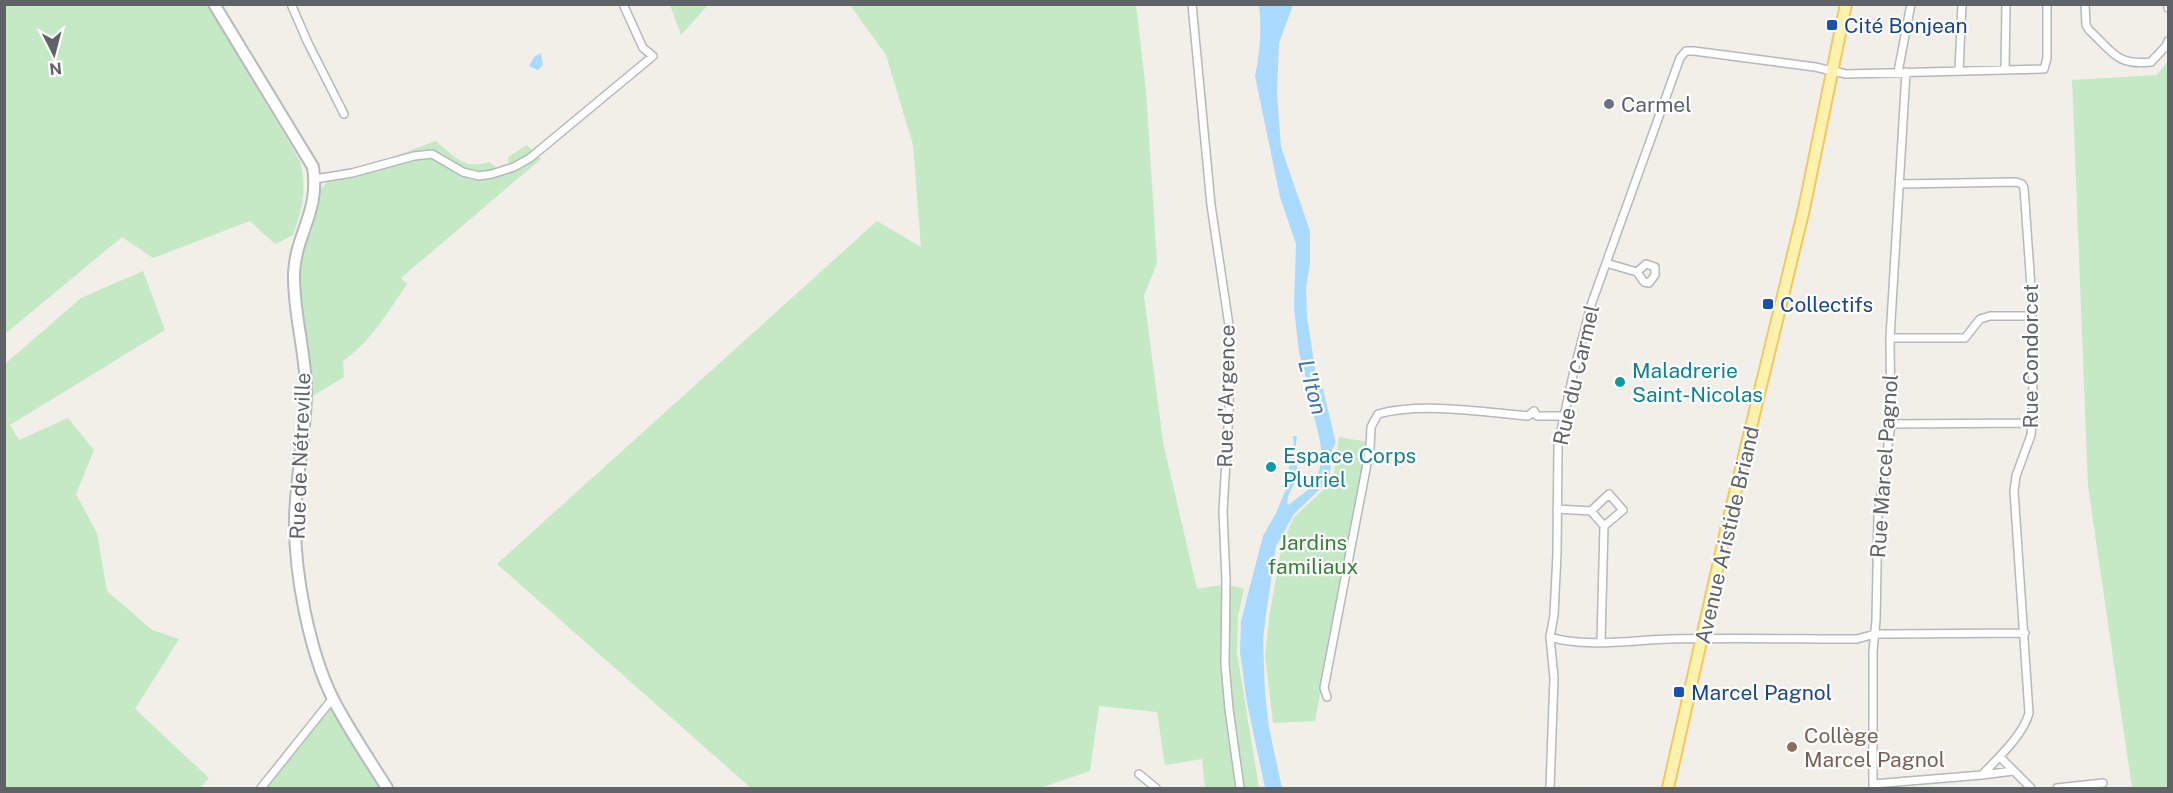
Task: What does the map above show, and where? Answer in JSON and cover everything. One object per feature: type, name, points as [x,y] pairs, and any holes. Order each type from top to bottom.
[{"type":"main road","name":"Avenue Aristide Briand","points":[[1668,789],[1727,526],[1804,209],[1846,4]]},
{"type":"street","points":[[214,4],[306,154],[313,167],[315,179],[352,173],[414,156],[432,154],[463,172],[479,176],[492,174],[530,159],[653,56],[643,48],[623,4]]},
{"type":"street","points":[[291,4],[344,114]]},
{"type":"street","name":"Rue d'Argence","points":[[1192,4],[1193,34],[1203,104],[1211,205],[1230,332],[1229,410],[1223,511],[1227,581],[1226,664],[1229,709],[1240,789]]},
{"type":"street","name":"Rue Marcel Pagnol","points":[[1873,786],[1873,651],[1878,516],[1891,424],[1890,338],[1900,184],[1902,72],[1911,4]]},
{"type":"street","points":[[1959,71],[1962,4]]},
{"type":"street","points":[[2005,70],[2006,4]]},
{"type":"street","points":[[1831,71],[1846,74],[2044,69],[2047,58],[2047,4]]},
{"type":"street","points":[[2085,4],[2088,30],[2122,61],[2151,62],[2169,41]]},
{"type":"street","name":"Rue du Carmel","points":[[1550,789],[1554,678],[1550,637],[1554,615],[1558,445],[1591,305],[1680,58],[1686,51],[1770,60],[1831,71]]},
{"type":"street","name":"Rue de Nétreville","points":[[315,179],[312,210],[298,250],[294,276],[306,389],[295,526],[300,587],[308,624],[333,698],[387,789]]},
{"type":"street","name":"Rue Condorcet","points":[[1900,184],[2016,182],[2022,184],[2024,188],[2032,316],[2032,423],[2031,435],[2016,476],[2014,491],[2029,713],[2027,721],[2000,757],[1982,775]]},
{"type":"street","points":[[1606,263],[1637,272]]},
{"type":"street","points":[[1890,338],[1965,338],[1980,319],[1990,316],[2032,316]]},
{"type":"street","points":[[1327,697],[1324,688],[1370,448],[1371,427],[1378,414],[1396,409],[1435,409],[1528,416],[1534,411],[1537,416],[1564,416]]},
{"type":"street","points":[[1891,424],[2032,423]]},
{"type":"street","points":[[1591,511],[1609,494],[1623,510],[1604,526]]},
{"type":"street","points":[[1557,509],[1591,511],[1604,526],[1600,641]]},
{"type":"street","points":[[1550,637],[1568,641],[1857,639],[1875,634],[2025,633]]},
{"type":"street","points":[[261,789],[333,698]]},
{"type":"street","points":[[2000,757],[2031,789]]},
{"type":"street","points":[[1873,786],[2013,771]]},
{"type":"street","points":[[1138,774],[1156,789]]},
{"type":"street","points":[[2057,789],[2103,783]]},
{"type":"green space","points":[[670,4],[708,5],[681,35]]},
{"type":"green space","points":[[5,5],[209,5],[300,161],[303,198],[293,235],[275,244],[250,221],[153,258],[122,237],[5,334]]},
{"type":"green space","points":[[850,5],[1136,5],[1146,91],[1157,263],[1144,296],[1163,442],[1197,589],[1226,586],[1244,589],[1238,616],[1237,653],[1259,788],[1205,788],[1202,759],[1165,765],[1157,712],[1099,706],[1090,771],[1040,788],[751,788],[497,564],[877,221],[921,247],[913,145],[886,55]]},
{"type":"green space","points":[[2168,61],[2168,788],[2132,788],[2088,486],[2072,80],[2157,75]]},
{"type":"green space","points":[[436,141],[454,157],[466,163],[490,162],[497,168],[509,164],[508,157],[527,145],[541,159],[401,278],[407,284],[386,315],[371,335],[343,361],[344,377],[311,397],[298,273],[299,256],[311,232],[320,189],[330,180]]},
{"type":"green space","points":[[143,271],[165,330],[10,425],[19,440],[68,418],[94,450],[76,494],[97,533],[107,591],[152,630],[179,639],[135,709],[209,778],[200,788],[5,788],[5,364],[81,298]]},
{"type":"green space","name":"Jardins familiaux","points":[[1339,437],[1368,442],[1315,721],[1273,723],[1265,656],[1282,544],[1294,517],[1333,481]]},
{"type":"green space","points":[[333,703],[385,788],[263,788]]},
{"type":"water","points":[[1259,5],[1293,5],[1279,43],[1277,93],[1281,147],[1310,231],[1310,263],[1306,288],[1307,317],[1320,400],[1324,410],[1315,413],[1299,352],[1294,308],[1296,244],[1280,197],[1255,76],[1260,40]]},
{"type":"water","points":[[541,53],[543,65],[538,70],[529,66],[534,57]]},
{"type":"water","points":[[1330,420],[1333,441],[1330,475],[1325,484],[1294,514],[1276,546],[1263,640],[1269,728],[1282,788],[1265,788],[1247,703],[1240,652],[1241,621],[1263,536],[1286,489],[1294,445],[1293,436],[1297,436],[1297,472],[1288,498],[1288,505],[1309,489],[1317,477],[1321,455],[1317,426]]},
{"type":"waterway","name":"L'Iton","points":[[1316,392],[1328,442]]},
{"type":"place","name":"Cité Bonjean","points":[[1832,25]]},
{"type":"place","name":"Carmel","points":[[1609,104]]},
{"type":"place","name":"Collectifs","points":[[1768,304]]},
{"type":"place","name":"Maladrerie Saint-Nicolas","points":[[1620,382]]},
{"type":"place","name":"Espace Corps Pluriel","points":[[1271,467]]},
{"type":"place","name":"Marcel Pagnol","points":[[1679,692]]},
{"type":"place","name":"Collège Marcel Pagnol","points":[[1792,747]]}]
